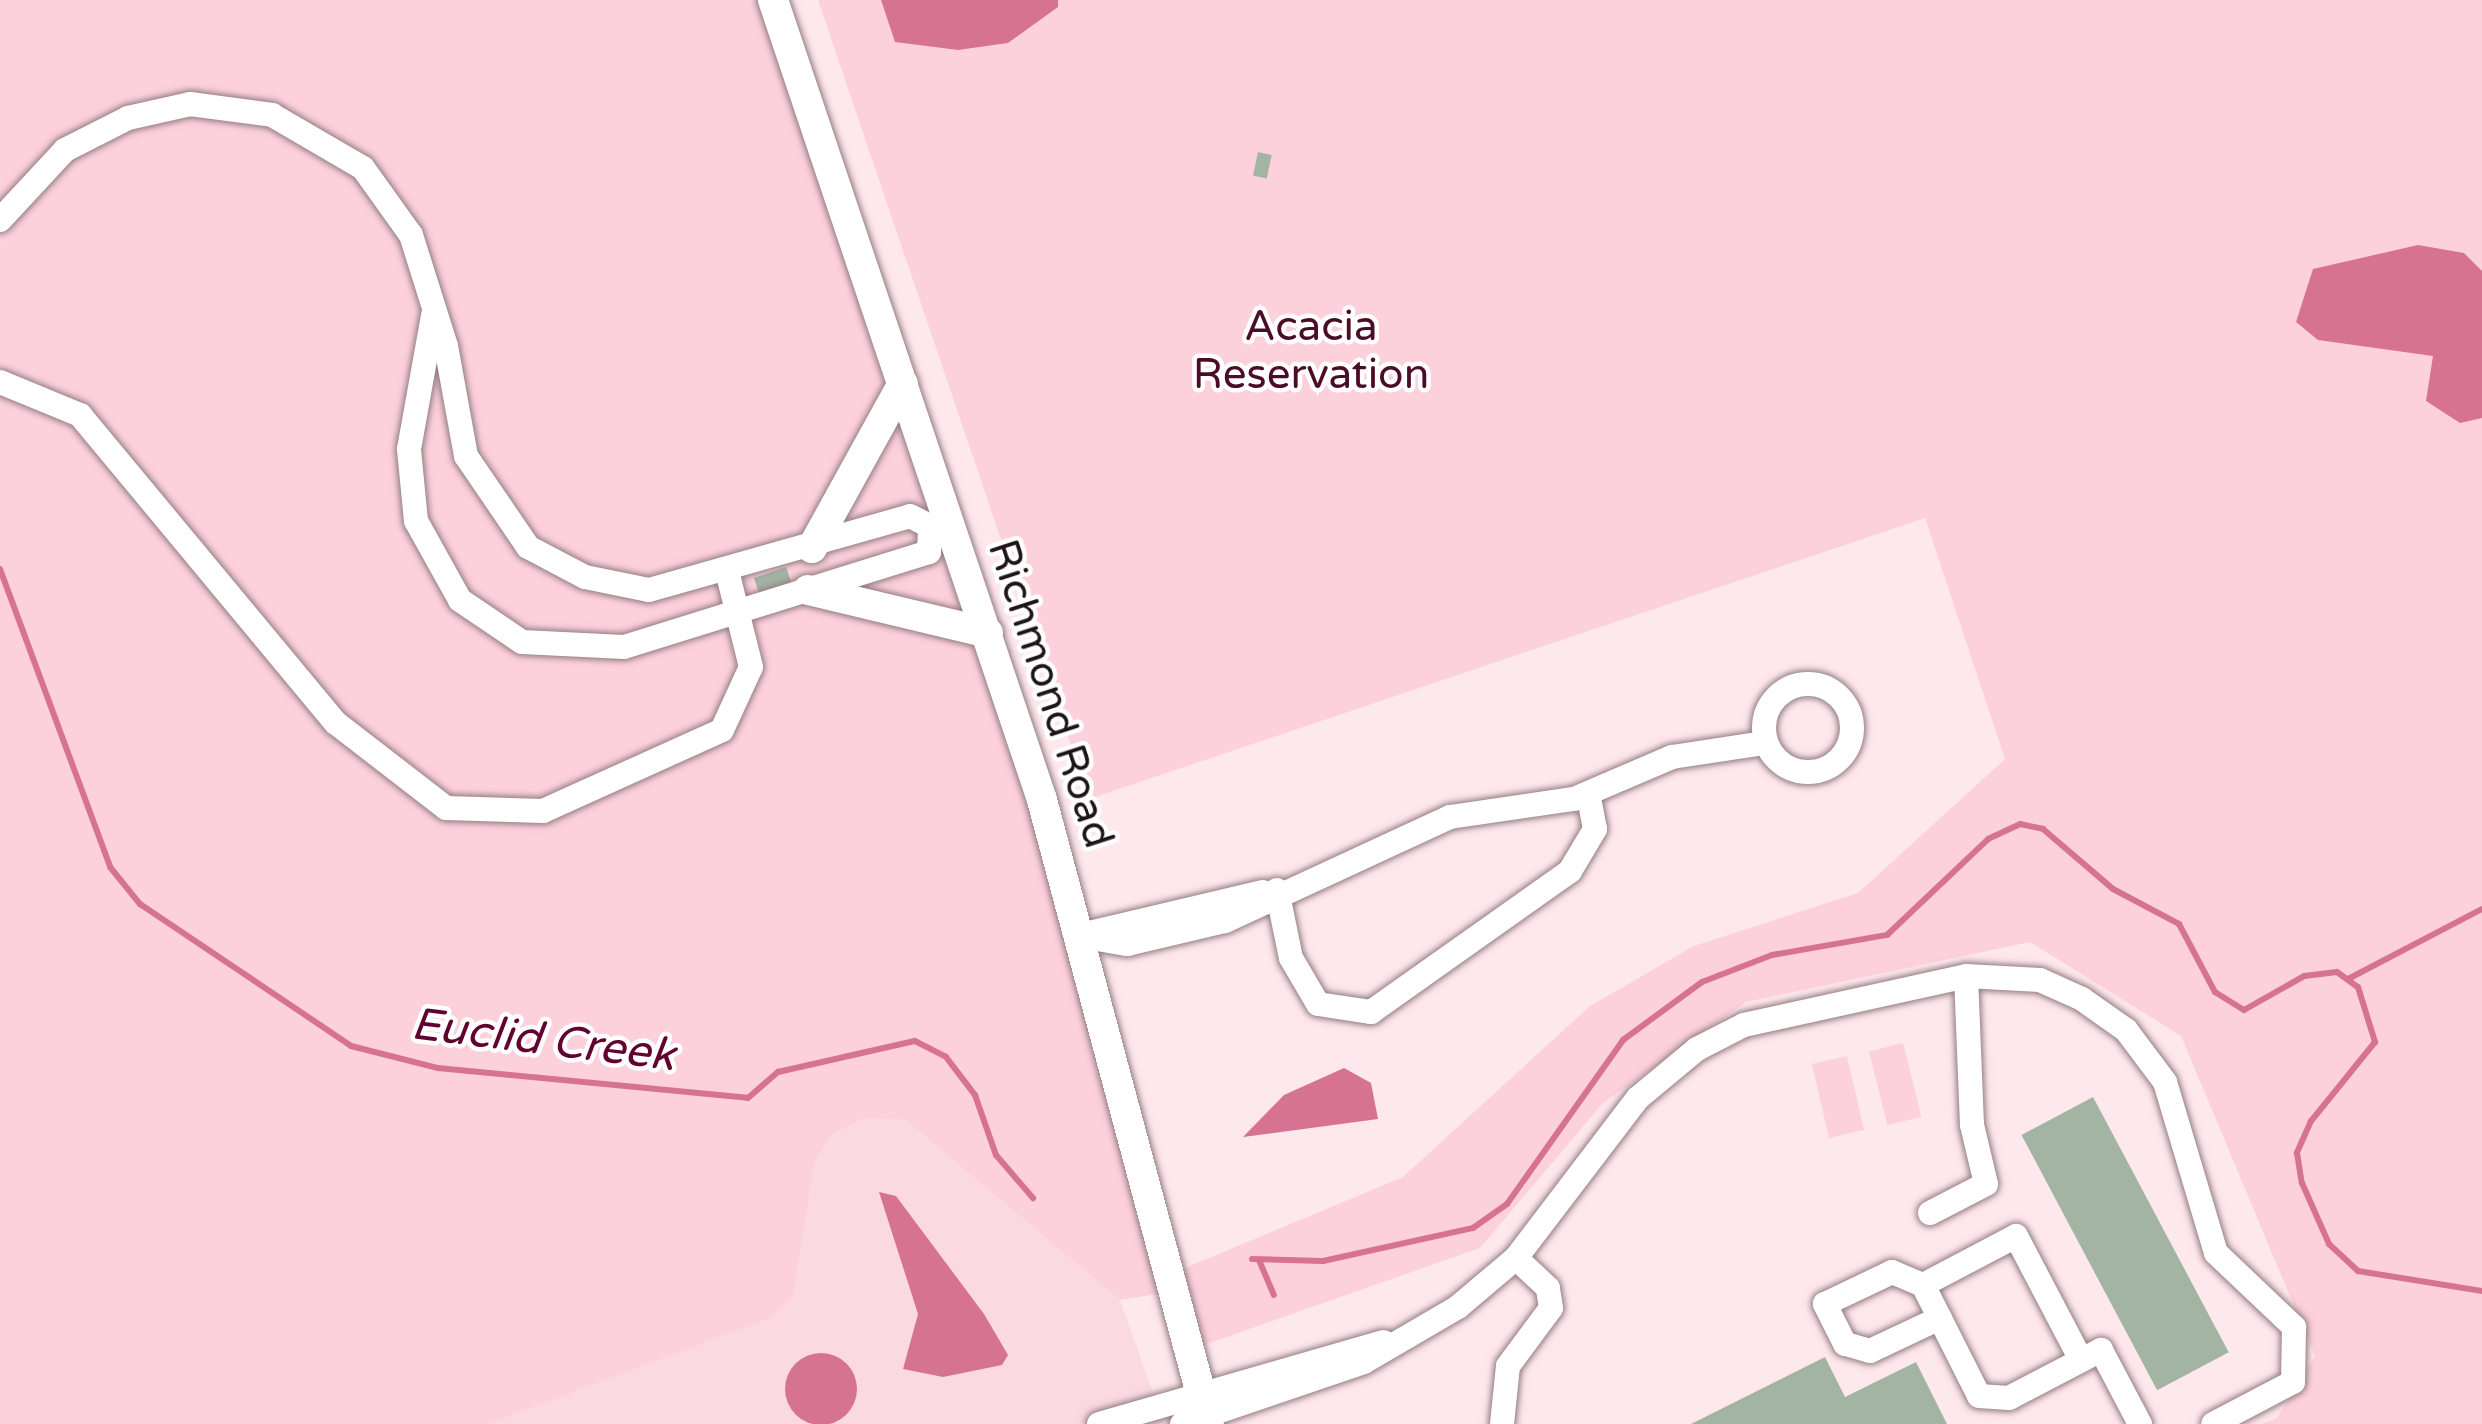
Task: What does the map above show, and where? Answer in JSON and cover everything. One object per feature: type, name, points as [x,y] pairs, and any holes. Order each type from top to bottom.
[{"type":"main road","name":"Richmond Road","points":[[773,0],[988,633],[1080,936],[1198,1413]]},
{"type":"main road","points":[[812,548],[903,382]]},
{"type":"main road","points":[[808,590],[988,633]]},
{"type":"street","points":[[0,220],[38,172],[97,131],[174,106],[246,108],[302,126],[363,168],[411,235],[433,315],[475,477],[528,547],[617,586],[728,575],[910,516],[930,526],[929,552],[739,612],[572,653],[522,642],[460,600],[421,536],[409,485],[433,315]]},
{"type":"street","points":[[0,382],[80,415],[360,748],[446,808],[543,811],[710,738],[747,690],[739,612],[728,575]]},
{"type":"street","points":[[1080,936],[1127,944],[1186,930],[1450,817],[1588,794],[1672,758],[1765,743]]},
{"type":"street","points":[[1277,890],[1291,958],[1318,1004],[1371,1012],[1570,871],[1595,829],[1588,794]]},
{"type":"street","points":[[1099,1424],[1198,1413],[1364,1362],[1383,1342],[1457,1307],[1516,1258],[1638,1098],[1697,1049],[1744,1025],[1966,976],[2040,980],[2082,999],[2126,1030],[2165,1082],[2216,1253],[2294,1327],[2294,1382],[2212,1424]]},
{"type":"street","points":[[1930,1213],[1986,1184],[1972,1125],[1966,976]]},
{"type":"street","points":[[1923,1285],[2016,1236],[2081,1360]]},
{"type":"street","points":[[1502,1424],[1508,1366],[1551,1308],[1549,1288],[1516,1258]]},
{"type":"street","points":[[1940,1318],[1870,1351],[1845,1344],[1825,1304],[1892,1272],[1923,1285],[1940,1318],[1979,1396],[2009,1397],[2102,1349],[2140,1424]]},
{"type":"shaded area","points":[[881,0],[1058,0],[1058,7],[1008,43],[958,50],[895,42]]},
{"type":"shaded area","points":[[2418,245],[2464,253],[2482,271],[2482,418],[2460,423],[2426,401],[2433,356],[2318,340],[2296,322],[2313,269]]},
{"type":"shaded area","points":[[1344,1068],[1371,1083],[1378,1119],[1243,1137],[1284,1095]]},
{"type":"shaded area","points":[[864,1118],[906,1119],[1120,1300],[1164,1424],[489,1424],[769,1317],[814,1164],[831,1135]]},
{"type":"shaded area","points":[[879,1192],[896,1196],[984,1314],[1008,1355],[1002,1365],[943,1377],[903,1369],[918,1314]]},
{"type":"shaded area","points":[[821,1353],[847,1363],[857,1389],[847,1415],[821,1425],[795,1415],[785,1389],[795,1363]]},
{"type":"green space","name":"Acacia Reservation","points":[[0,0],[773,0],[932,462],[1168,1275],[1403,1177],[1590,1006],[1694,946],[1858,893],[2005,759],[1925,518],[1089,799],[818,0],[2482,0],[2482,1424],[2261,1424],[2277,1418],[2315,1356],[2181,1036],[2030,942],[1746,1002],[1603,1103],[1480,1248],[1187,1351],[1171,1292],[1120,1300],[906,1120],[864,1118],[831,1135],[814,1164],[793,1295],[769,1318],[489,1424],[0,1424]]},
{"type":"green space","points":[[1903,1043],[1921,1117],[1887,1125],[1869,1051]]},
{"type":"green space","points":[[1847,1056],[1864,1130],[1829,1138],[1812,1064]]},
{"type":"building","points":[[1258,152],[1272,155],[1267,178],[1253,175]]},
{"type":"building","points":[[786,567],[792,584],[760,595],[754,578]]},
{"type":"building","points":[[2093,1097],[2229,1352],[2157,1390],[2021,1135]]},
{"type":"building","points":[[1825,1357],[1845,1397],[1916,1362],[1947,1424],[1691,1424]]},
{"type":"waterway","name":"Euclid Creek","points":[[0,569],[110,867],[140,904],[351,1046],[438,1068],[748,1098],[778,1072],[915,1041],[946,1057],[975,1095],[996,1155],[1033,1198]]},
{"type":"waterway","name":"Euclid Creek","points":[[1252,1259],[1323,1261],[1473,1228],[1507,1204],[1623,1040],[1702,982],[1772,955],[1887,935],[1988,839],[2020,824],[2043,829],[2113,889],[2179,924],[2215,992],[2244,1010],[2304,976],[2337,972],[2358,987],[2375,1042],[2311,1121],[2297,1153],[2302,1183],[2329,1244],[2358,1271],[2482,1291]]},
{"type":"waterway","points":[[2348,979],[2482,909]]},
{"type":"waterway","points":[[1259,1260],[1274,1295]]}]
